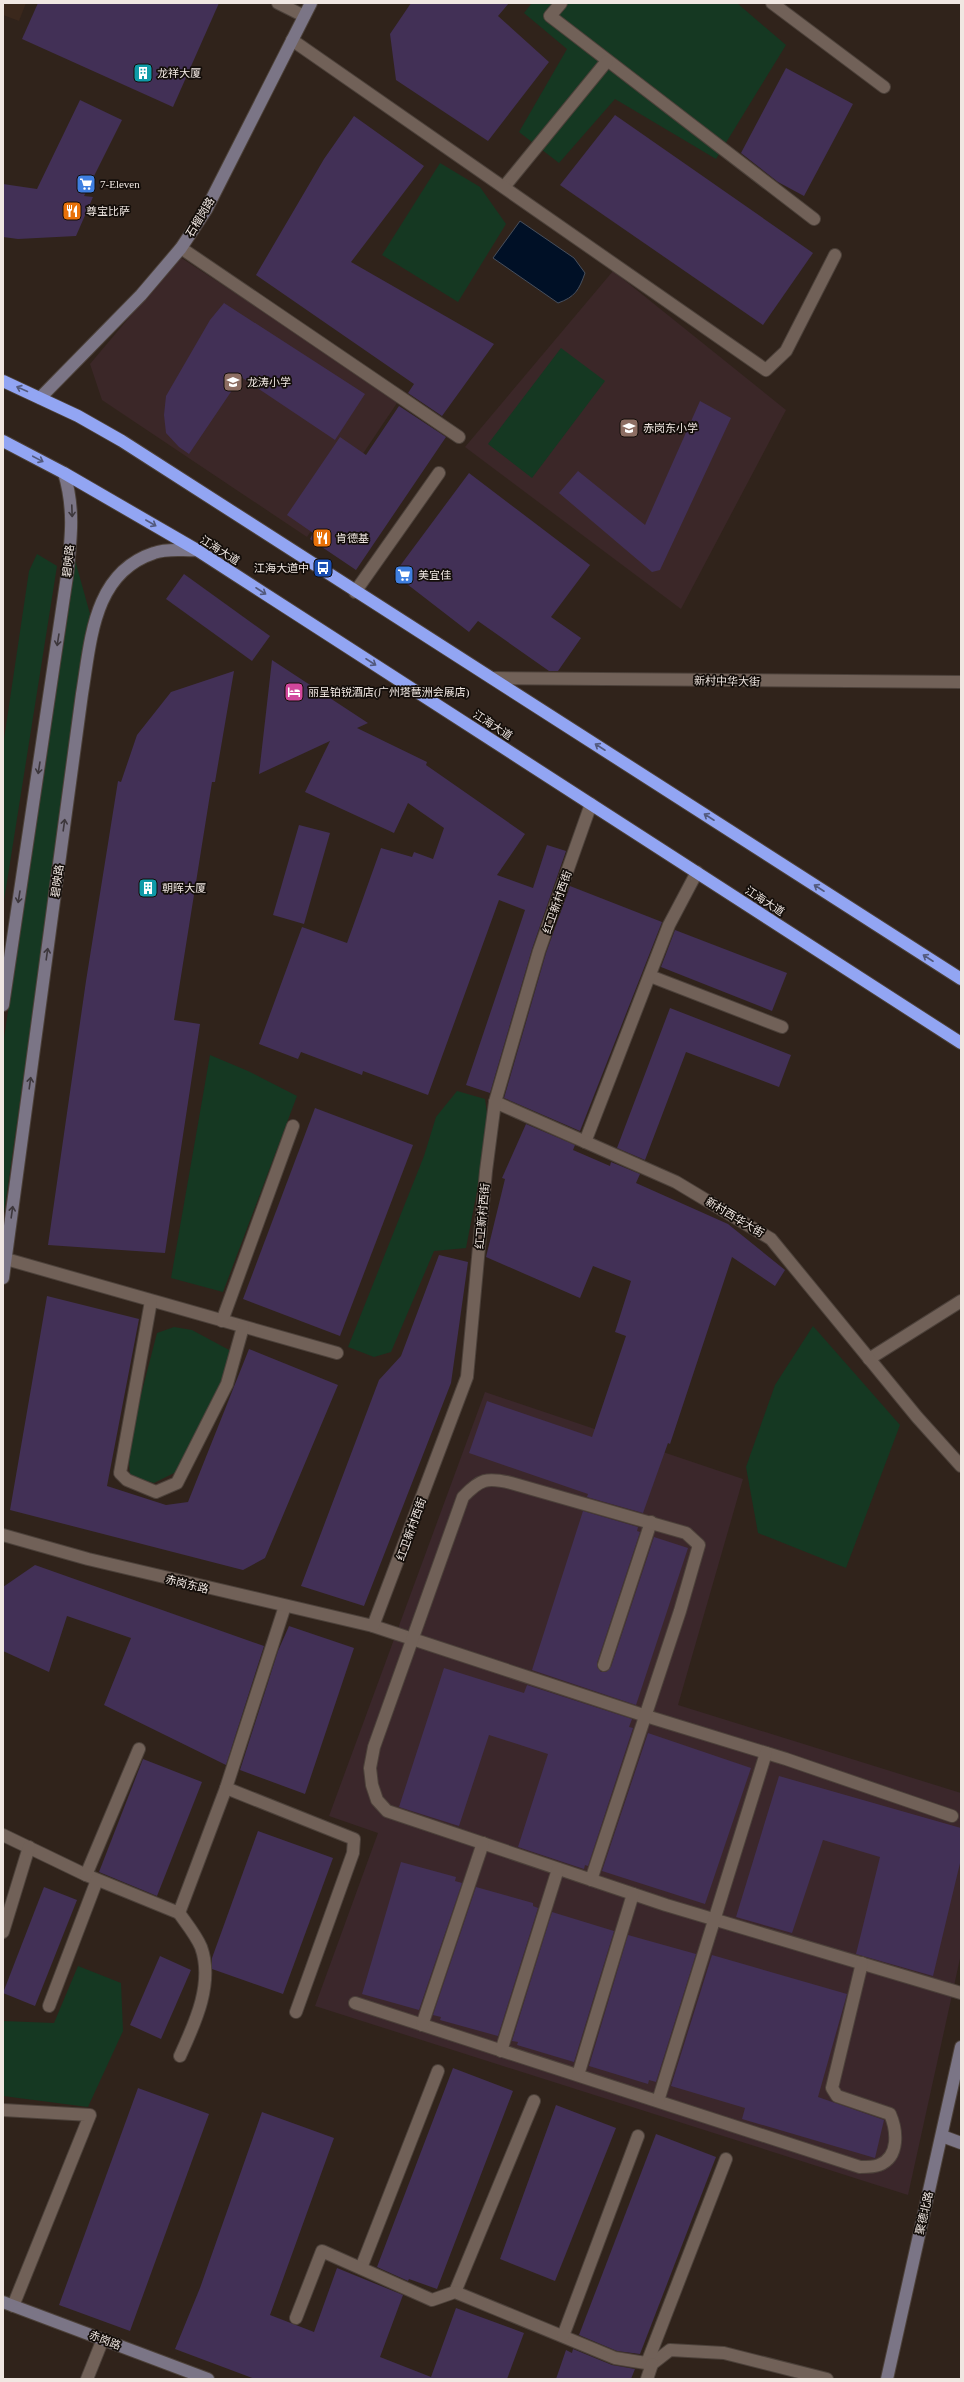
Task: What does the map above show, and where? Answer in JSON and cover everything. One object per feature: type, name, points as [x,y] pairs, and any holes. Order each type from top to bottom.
[{"type":"highway","points":[[3,381],[40,398],[122,441],[355,592],[492,678],[961,979]]},
{"type":"highway","name":"江海大道","points":[[3,441],[64,473],[197,550],[961,1043]]},
{"type":"main road","name":"石榴岗路","points":[[40,398],[141,295],[181,248],[206,210],[311,3]]},
{"type":"main road","name":"碧映路","points":[[3,1005],[67,576],[73,512],[70,493],[64,473]]},
{"type":"main road","name":"碧映路","points":[[3,1278],[82,694],[92,635],[101,600],[115,578],[135,562],[156,552],[197,550]]},
{"type":"main road","name":"聚德北路","points":[[887,2379],[961,2047]]},
{"type":"main road","points":[[942,2136],[961,2143]]},
{"type":"main road","name":"赤岗路","points":[[8,2304],[208,2379]]},
{"type":"street","points":[[278,3],[304,16]]},
{"type":"street","points":[[562,3],[550,16],[814,219]]},
{"type":"street","points":[[772,3],[884,87]]},
{"type":"street","points":[[292,40],[766,370],[786,351],[835,255]]},
{"type":"street","points":[[504,187],[607,61]]},
{"type":"street","points":[[181,248],[459,437]]},
{"type":"street","points":[[355,592],[439,473]]},
{"type":"street","name":"新村中华大街","points":[[492,678],[961,682]]},
{"type":"street","name":"红卫新村西街","points":[[373,1626],[467,1376],[486,1171],[496,1102],[539,951],[591,804]]},
{"type":"street","points":[[585,1142],[669,925],[697,872]]},
{"type":"street","points":[[650,976],[782,1027]]},
{"type":"street","name":"新村西华大街","points":[[496,1102],[676,1182],[771,1239],[869,1360],[961,1466]]},
{"type":"street","points":[[222,1321],[293,1126]]},
{"type":"street","points":[[6,1259],[337,1353]]},
{"type":"street","points":[[151,1301],[120,1473],[127,1480],[156,1492],[177,1483],[227,1384],[243,1326]]},
{"type":"street","points":[[869,1360],[961,1301]]},
{"type":"street","points":[[592,1880],[680,1611],[699,1545],[686,1532],[503,1481],[495,1479],[476,1484],[464,1498],[374,1747],[370,1768],[372,1785],[377,1800],[387,1811],[633,1894],[961,1993]]},
{"type":"street","points":[[604,1665],[651,1522]]},
{"type":"street","name":"赤岗东路","points":[[3,1534],[95,1561],[373,1626],[646,1716],[766,1753],[952,1816]]},
{"type":"street","points":[[179,1913],[226,1788],[285,1606]]},
{"type":"street","points":[[49,2006],[92,1877],[139,1749]]},
{"type":"street","points":[[658,2101],[766,1753]]},
{"type":"street","points":[[226,1788],[354,1839],[353,1853],[296,2012]]},
{"type":"street","points":[[3,1836],[92,1877],[179,1913],[200,1946],[206,1980],[192,2030],[180,2056]]},
{"type":"street","points":[[422,2025],[483,1843]]},
{"type":"street","points":[[3,1932],[28,1847]]},
{"type":"street","points":[[501,2051],[558,1869]]},
{"type":"street","points":[[578,2075],[633,1894]]},
{"type":"street","points":[[355,2003],[860,2167],[880,2165],[890,2157],[896,2141],[894,2122],[890,2114],[837,2096],[832,2088],[862,1963]]},
{"type":"street","points":[[361,2268],[438,2071]]},
{"type":"street","points":[[455,2292],[534,2101]]},
{"type":"street","points":[[3,2110],[90,2115],[8,2304]]},
{"type":"street","points":[[563,2336],[638,2136]]},
{"type":"street","points":[[647,2379],[650,2364],[726,2159]]},
{"type":"street","points":[[296,2318],[322,2251],[432,2300],[455,2292],[615,2358],[650,2364],[670,2350],[724,2353],[827,2379]]},
{"type":"street","points":[[87,2379],[103,2340]]},
{"type":"shaded area","points":[[3,3],[26,3],[19,21],[3,15]]},
{"type":"shaded area","name":"龙涛小学","points":[[180,257],[399,400],[307,537],[102,400],[90,364]]},
{"type":"shaded area","name":"赤岗东小学","points":[[613,271],[786,410],[681,609],[465,447]]},
{"type":"shaded area","points":[[485,1392],[743,1479],[678,1705],[961,1793],[961,1954],[908,2195],[315,2006],[378,1833],[329,1816]]},
{"type":"green space","points":[[532,3],[737,3],[786,45],[716,159],[615,99],[559,163],[519,132],[567,49],[524,13]]},
{"type":"green space","points":[[440,163],[480,187],[506,224],[458,302],[382,255]]},
{"type":"green space","points":[[561,348],[605,381],[532,478],[488,444]]},
{"type":"green space","points":[[37,554],[57,566],[3,907],[3,746],[29,571]]},
{"type":"green space","points":[[75,560],[90,614],[3,1220],[3,1045]]},
{"type":"green space","points":[[210,1055],[248,1071],[297,1096],[223,1292],[171,1278]]},
{"type":"green space","points":[[457,1091],[485,1099],[489,1128],[466,1248],[434,1251],[391,1352],[374,1357],[348,1347],[424,1156],[436,1117]]},
{"type":"green space","points":[[813,1326],[900,1425],[846,1568],[758,1533],[746,1467],[775,1385]]},
{"type":"green space","points":[[174,1327],[192,1330],[231,1351],[224,1381],[178,1471],[154,1483],[130,1476],[128,1445],[157,1333]]},
{"type":"green space","points":[[78,1966],[121,1983],[123,2031],[88,2107],[3,2096],[3,2021],[54,2023]]},
{"type":"water","points":[[520,221],[574,258],[585,273],[576,292],[564,301],[558,303],[493,258]]},
{"type":"building","name":"龙祥大厦","points":[[38,3],[219,3],[173,107],[22,39]]},
{"type":"building","points":[[411,3],[509,3],[498,16],[549,62],[488,141],[396,80],[390,34]]},
{"type":"building","points":[[786,68],[853,104],[804,196],[778,182],[741,153]]},
{"type":"building","points":[[80,100],[122,120],[84,196],[93,197],[76,236],[18,239],[3,237],[3,184],[37,189]]},
{"type":"building","points":[[615,115],[813,253],[763,325],[560,185]]},
{"type":"building","points":[[354,116],[424,166],[351,262],[494,344],[442,416],[408,393],[414,384],[256,275],[324,159]]},
{"type":"building","points":[[224,303],[365,394],[335,440],[241,377],[189,454],[179,447],[166,433],[164,415],[166,396],[210,320]]},
{"type":"building","points":[[700,401],[731,418],[660,570],[652,572],[559,493],[578,471],[645,525]]},
{"type":"building","points":[[399,406],[446,437],[356,570],[310,539],[313,533],[287,515],[340,437],[366,455]]},
{"type":"building","points":[[469,473],[590,565],[551,617],[581,638],[558,671],[549,671],[478,621],[469,632],[394,574]]},
{"type":"building","points":[[184,574],[270,636],[252,661],[166,599]]},
{"type":"building","points":[[272,660],[368,723],[357,728],[427,762],[426,765],[525,834],[497,875],[533,888],[547,845],[566,851],[532,949],[490,1093],[466,1085],[525,910],[499,900],[428,1095],[363,1071],[362,1075],[301,1052],[298,1059],[259,1044],[302,927],[347,943],[381,848],[412,857],[414,852],[433,859],[444,828],[408,803],[394,833],[305,792],[330,741],[259,774]]},
{"type":"building","points":[[234,671],[215,782],[212,782],[174,1020],[200,1024],[165,1253],[48,1245],[86,981],[118,781],[121,782],[137,735],[171,692]]},
{"type":"building","points":[[299,825],[330,833],[304,924],[273,915]]},
{"type":"building","points":[[570,886],[662,922],[580,1131],[504,1098],[546,953]]},
{"type":"building","points":[[675,930],[787,973],[772,1011],[661,967]]},
{"type":"building","points":[[670,1008],[791,1055],[779,1087],[686,1052],[645,1160],[617,1148]]},
{"type":"building","points":[[315,1108],[413,1145],[340,1336],[243,1299]]},
{"type":"building","points":[[526,1124],[575,1145],[573,1150],[610,1166],[611,1162],[640,1174],[636,1183],[728,1224],[785,1270],[775,1286],[732,1257],[670,1444],[668,1443],[643,1513],[587,1497],[588,1494],[469,1453],[487,1401],[592,1437],[626,1336],[615,1332],[631,1281],[593,1266],[580,1298],[486,1257],[505,1179],[502,1178]]},
{"type":"building","points":[[439,1255],[468,1262],[451,1383],[364,1606],[301,1586],[379,1380],[401,1356]]},
{"type":"building","points":[[47,1296],[139,1319],[107,1486],[166,1505],[188,1502],[249,1349],[338,1385],[265,1558],[243,1570],[10,1510]]},
{"type":"building","points":[[583,1511],[638,1527],[637,1531],[640,1532],[597,1663],[597,1667],[601,1672],[606,1672],[611,1667],[654,1537],[688,1548],[636,1705],[532,1670]]},
{"type":"building","points":[[35,1565],[264,1646],[226,1765],[104,1705],[131,1638],[67,1616],[49,1672],[3,1651],[3,1587]]},
{"type":"building","points":[[289,1626],[354,1648],[305,1794],[240,1770],[278,1651]]},
{"type":"building","points":[[444,1668],[524,1693],[527,1685],[632,1719],[629,1727],[633,1728],[588,1866],[585,1865],[584,1869],[518,1847],[548,1754],[489,1735],[459,1826],[399,1807]]},
{"type":"building","points":[[648,1733],[751,1768],[705,1904],[602,1871]]},
{"type":"building","points":[[143,1759],[202,1782],[157,1896],[99,1872]]},
{"type":"building","points":[[779,1776],[961,1828],[961,1859],[933,1976],[856,1954],[880,1857],[823,1840],[792,1933],[736,1917]]},
{"type":"building","points":[[258,1831],[333,1858],[283,1994],[212,1969],[212,1958]]},
{"type":"building","points":[[401,1862],[456,1877],[455,1881],[462,1883],[419,2010],[362,1994]]},
{"type":"building","points":[[44,1887],[77,1900],[35,2006],[3,1993]]},
{"type":"building","points":[[476,1887],[533,1903],[533,1906],[538,1908],[498,2036],[440,2020],[441,2017],[433,2015]]},
{"type":"building","points":[[552,1912],[614,1931],[574,2062],[517,2045],[518,2042],[512,2041]]},
{"type":"building","points":[[628,1935],[696,1954],[656,2082],[649,2080],[648,2084],[589,2066]]},
{"type":"building","points":[[712,1955],[847,1994],[818,2097],[884,2120],[875,2158],[742,2119],[745,2108],[671,2086]]},
{"type":"building","points":[[160,1956],[191,1970],[161,2039],[130,2025]]},
{"type":"building","points":[[453,2068],[513,2091],[437,2289],[409,2279],[408,2281],[377,2267]]},
{"type":"building","points":[[138,2088],[209,2114],[130,2331],[59,2305]]},
{"type":"building","points":[[556,2105],[616,2128],[555,2281],[500,2259]]},
{"type":"building","points":[[262,2112],[334,2138],[270,2315],[314,2332],[337,2268],[403,2295],[380,2357],[431,2377],[456,2308],[524,2333],[507,2379],[255,2379],[175,2349],[200,2288]]},
{"type":"building","points":[[656,2134],[716,2157],[640,2354],[617,2351],[579,2335]]},
{"type":"building","points":[[573,2349],[612,2365],[635,2369],[631,2379],[556,2379],[566,2350],[572,2353]]},
{"type":"place","name":"龙祥大厦","points":[[143,73]]},
{"type":"place","name":"7-Eleven","points":[[86,184]]},
{"type":"place","name":"尊宝比萨","points":[[72,211]]},
{"type":"place","name":"龙涛小学","points":[[233,382]]},
{"type":"place","name":"赤岗东小学","points":[[629,428]]},
{"type":"place","name":"肯德基","points":[[322,538]]},
{"type":"place","name":"江海大道中","points":[[323,568]]},
{"type":"place","name":"美宜佳","points":[[404,575]]},
{"type":"place","name":"丽呈铂锐酒店(广州塔琶洲会展店)","points":[[294,692]]},
{"type":"place","name":"朝晖大厦","points":[[148,888]]}]
